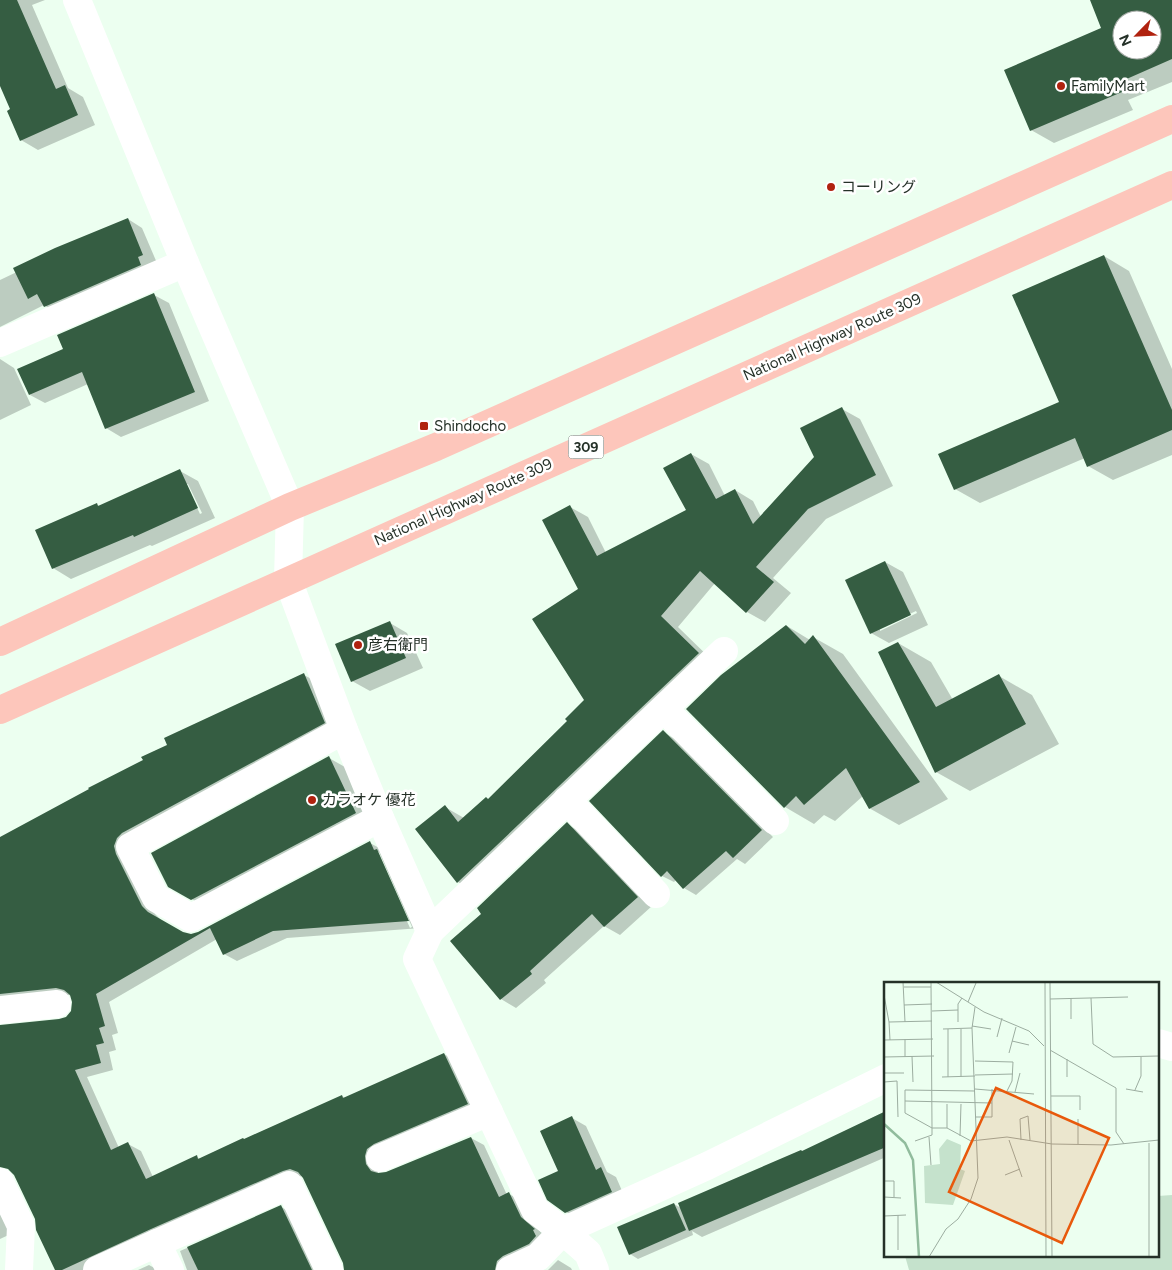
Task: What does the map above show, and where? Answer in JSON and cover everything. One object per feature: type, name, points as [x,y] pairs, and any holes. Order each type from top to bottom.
[{"type":"highway","points":[[0,642],[290,507],[445,442],[1172,119]]},
{"type":"highway","name":"National Highway Route 309","points":[[0,710],[1172,184]]},
{"type":"street","points":[[76,0],[185,263],[290,507],[288,580],[344,730],[380,818],[430,931]]},
{"type":"street","points":[[0,343],[185,263]]},
{"type":"street","points":[[595,1270],[588,1253],[535,1210],[417,958],[430,931],[724,651]]},
{"type":"street","points":[[664,709],[775,821]]},
{"type":"street","points":[[344,730],[130,846],[156,898],[191,918],[380,818]]},
{"type":"street","points":[[567,800],[656,894]]},
{"type":"street","points":[[0,1010],[58,1004]]},
{"type":"street","points":[[510,1270],[538,1257],[563,1231],[707,1166],[884,1079]]},
{"type":"street","points":[[380,1158],[489,1112]]},
{"type":"street","points":[[0,1182],[21,1226],[19,1270]]},
{"type":"street","points":[[97,1270],[289,1185],[329,1270]]},
{"type":"street","points":[[157,1243],[170,1270]]},
{"type":"green space","points":[[1172,1195],[1172,1270],[909,1270],[906,1258],[1160,1258],[1160,1196]]},
{"type":"building","points":[[0,0],[17,0],[56,89],[65,85],[78,115],[20,141],[7,111],[10,109],[0,86]]},
{"type":"building","points":[[1090,0],[1172,0],[1172,59],[1122,81],[1122,92],[1030,131],[1004,70],[1101,28]]},
{"type":"building","points":[[128,218],[143,255],[138,257],[141,265],[44,307],[37,294],[28,299],[13,268],[55,248]]},
{"type":"building","points":[[1104,255],[1172,410],[1172,430],[1087,467],[1075,438],[954,490],[938,454],[1059,402],[1012,295]]},
{"type":"building","points":[[154,293],[195,392],[105,429],[82,372],[29,395],[17,369],[63,349],[57,335]]},
{"type":"building","points":[[842,407],[876,475],[808,509],[756,567],[774,582],[746,613],[700,571],[661,616],[699,653],[457,883],[415,829],[445,805],[458,822],[486,797],[488,799],[567,721],[565,719],[584,700],[532,619],[578,589],[542,520],[570,505],[597,556],[686,510],[663,468],[691,453],[716,499],[735,489],[753,524],[814,457],[800,428]]},
{"type":"building","points":[[180,469],[198,508],[134,537],[133,535],[52,569],[35,530],[97,503],[98,506]]},
{"type":"building","points":[[885,561],[911,615],[870,634],[845,580]]},
{"type":"building","points":[[390,621],[406,658],[351,682],[335,644]]},
{"type":"building","points":[[786,625],[805,644],[813,635],[920,782],[869,809],[846,768],[804,805],[796,796],[784,808],[686,709],[721,675]]},
{"type":"building","points":[[898,642],[936,707],[999,674],[1026,724],[935,773],[878,652]]},
{"type":"building","points":[[304,673],[325,723],[122,833],[117,838],[114,846],[116,854],[142,906],[148,912],[183,932],[191,934],[370,841],[374,850],[377,849],[409,921],[273,931],[223,955],[210,928],[96,994],[105,1026],[99,1028],[104,1043],[96,1045],[101,1063],[75,1070],[111,1150],[128,1142],[146,1179],[197,1155],[198,1159],[342,1095],[343,1098],[444,1053],[468,1104],[374,1144],[367,1149],[365,1156],[366,1164],[371,1171],[378,1173],[386,1172],[471,1137],[499,1197],[509,1192],[521,1217],[535,1229],[533,1230],[536,1236],[529,1244],[503,1256],[497,1261],[495,1270],[344,1270],[343,1263],[303,1178],[298,1172],[290,1169],[62,1270],[55,1270],[36,1230],[35,1219],[14,1175],[8,1169],[0,1167],[0,1025],[66,1017],[71,1011],[72,1002],[70,995],[64,990],[56,988],[0,994],[0,837],[143,760],[141,757],[167,745],[164,738]]},
{"type":"building","points":[[663,730],[762,830],[733,858],[726,851],[683,889],[667,871],[661,877],[589,801]]},
{"type":"building","points":[[329,756],[356,813],[191,900],[168,887],[151,853]]},
{"type":"building","points":[[567,822],[638,897],[604,927],[592,914],[530,971],[532,974],[500,1000],[450,941],[481,914],[477,908]]},
{"type":"building","points":[[884,1112],[884,1148],[689,1231],[678,1203],[802,1151]]},
{"type":"building","points":[[572,1116],[596,1170],[601,1167],[612,1192],[565,1213],[547,1200],[538,1180],[558,1171],[540,1131]]},
{"type":"building","points":[[674,1203],[686,1230],[629,1255],[617,1227]]},
{"type":"building","points":[[281,1205],[312,1270],[198,1270],[187,1247]]},
{"type":"place","name":"FamilyMart","points":[[1061,86]]},
{"type":"place","name":"コーリング","points":[[831,187]]},
{"type":"place","name":"Shindocho","points":[[424,426]]},
{"type":"place","name":"彦右衛門","points":[[358,645]]},
{"type":"place","name":"カラオケ 優花","points":[[312,800]]}]
